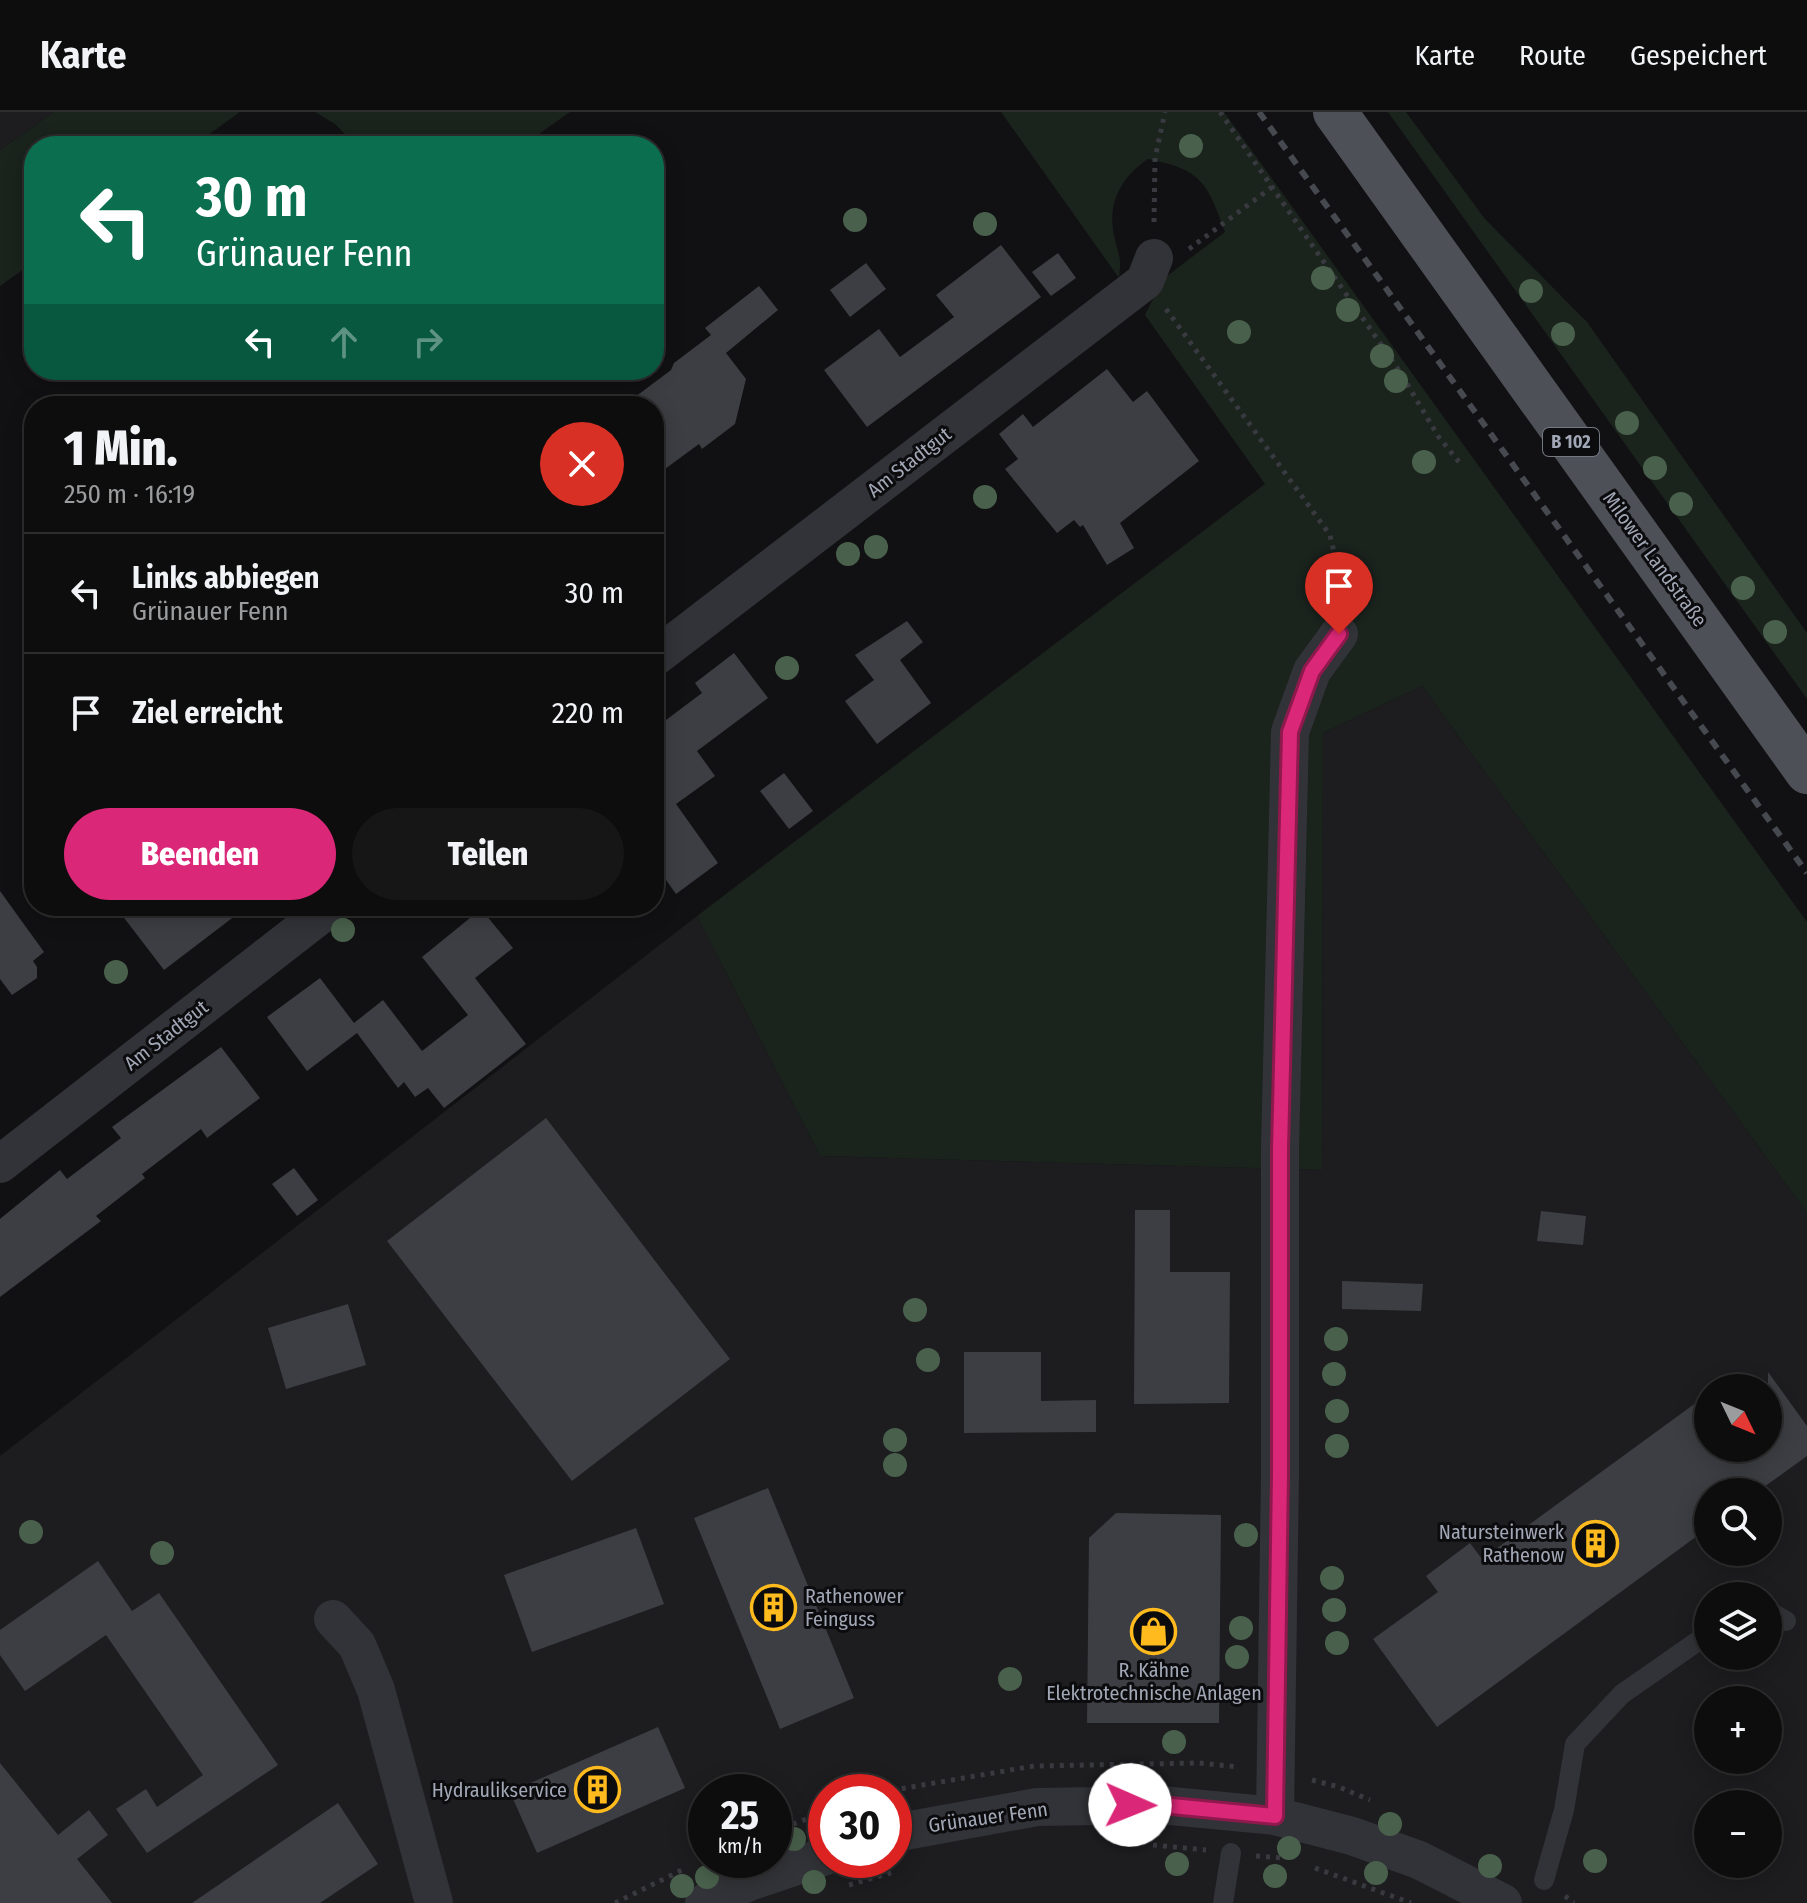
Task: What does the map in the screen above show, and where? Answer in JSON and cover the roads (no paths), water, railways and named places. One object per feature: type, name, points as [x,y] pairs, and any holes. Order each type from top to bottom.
[{"type":"main road","name":"Milower Landstraße","points":[[1335,112],[1807,772]]},
{"type":"street","name":"Am Stadtgut","points":[[664,650],[1149,270]]},
{"type":"street","points":[[1275,1816],[1280,1149],[1290,732],[1312,671],[1339,634]]},
{"type":"street","name":"Am Stadtgut","points":[[0,1164],[319,916]]},
{"type":"street","points":[[333,1619],[357,1645],[376,1690],[434,1903]]},
{"type":"street","name":"Grünauer Fenn","points":[[912,1830],[1037,1807],[1161,1805],[1275,1816],[1352,1836],[1419,1860],[1503,1903]]},
{"type":"street","points":[[704,1903],[749,1882],[808,1875]]},
{"type":"lane","points":[[1544,1880],[1564,1810],[1575,1744],[1622,1694],[1694,1644]]},
{"type":"lane","points":[[1223,1903],[1231,1853]]},
{"type":"railway","points":[[1259,112],[1807,873]]},
{"type":"place","name":"Natursteinwerk Rathenow","points":[[1595,1544]]},
{"type":"place","name":"Rathenower Feinguss","points":[[774,1608]]},
{"type":"place","name":"R. Kähne Elektrotechnische Anlagen","points":[[1154,1631]]},
{"type":"place","name":"Hydraulikservice","points":[[598,1790]]}]
